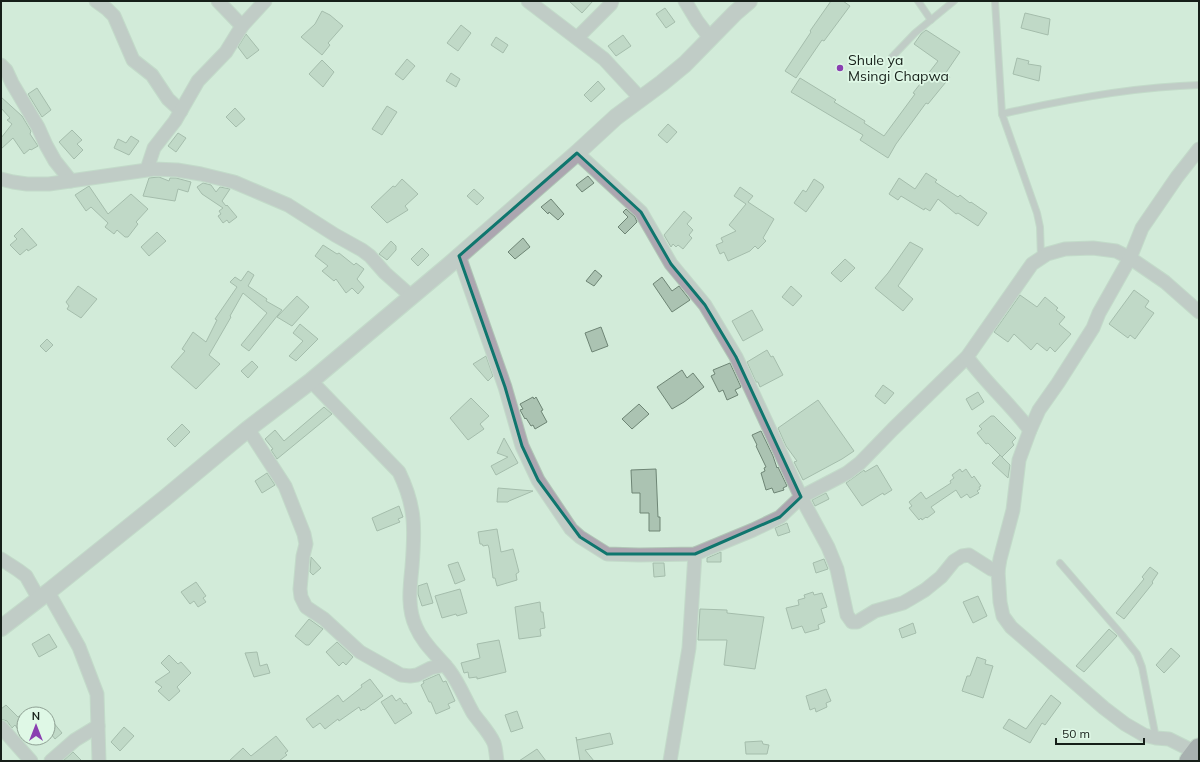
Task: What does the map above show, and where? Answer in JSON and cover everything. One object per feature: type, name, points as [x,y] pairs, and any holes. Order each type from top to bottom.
[{"type":"street","points":[[96,1],[114,16],[133,60],[152,75],[168,99],[181,111]]},
{"type":"street","points":[[218,1],[242,26]]},
{"type":"street","points":[[147,169],[154,148],[181,111],[198,81],[226,52],[242,26],[265,1]]},
{"type":"street","points":[[528,1],[604,59],[642,99]]},
{"type":"street","points":[[577,38],[594,22],[612,1]]},
{"type":"street","points":[[685,1],[697,21],[710,38]]},
{"type":"street","points":[[1,628],[165,498],[248,429],[311,381],[459,256],[616,117],[642,99],[685,64],[749,1]]},
{"type":"street","points":[[1,65],[6,70],[52,155],[70,181]]},
{"type":"street","points":[[1195,754],[1169,739],[1144,735],[1125,724],[1104,708],[1011,628],[1004,616],[1000,602],[998,571],[1013,510],[1019,460],[1039,410],[1093,328],[1099,313],[1130,258],[1142,228],[1177,177],[1199,149]]},
{"type":"street","points":[[577,153],[641,212],[671,264],[705,305],[736,357],[828,547],[837,569],[847,615],[852,622],[857,622],[875,611],[903,603],[925,590],[941,577],[954,561],[962,556],[969,555],[991,569],[998,571]]},
{"type":"street","points":[[3,181],[27,184],[50,184],[147,169],[177,170],[234,182],[288,205],[335,235],[362,250],[370,256],[385,273],[410,296]]},
{"type":"street","points":[[459,256],[505,387],[522,446],[538,480],[571,529],[580,537],[607,554],[639,556],[695,554],[780,517],[802,496],[847,473],[860,463],[967,357],[1032,264],[1047,254],[1065,249],[1093,248],[1116,251],[1130,258],[1165,282],[1199,312]]},
{"type":"street","points":[[967,357],[974,367],[1018,414],[1030,430]]},
{"type":"street","points":[[311,381],[399,472],[406,486],[412,505],[414,526],[410,599],[411,613],[416,628],[431,651],[445,665],[460,687],[474,713],[492,739],[495,746],[496,760]]},
{"type":"street","points":[[248,429],[285,486],[304,534],[306,544],[303,556],[300,589],[301,598],[306,607],[324,619],[360,652],[401,675],[418,675],[431,668],[445,665]]},
{"type":"street","points":[[670,761],[689,648],[695,554]]},
{"type":"street","points":[[1,559],[26,576],[43,596],[79,647],[97,694],[99,761]]},
{"type":"street","points":[[51,761],[75,740],[98,726]]},
{"type":"street","points":[[1,727],[30,761]]},
{"type":"lane","points":[[918,1],[931,20]]},
{"type":"lane","points":[[892,57],[915,34],[954,1]]},
{"type":"lane","points":[[995,1],[1002,114],[1037,213],[1040,227],[1041,257]]},
{"type":"lane","points":[[1002,114],[1114,91],[1199,85]]},
{"type":"lane","points":[[1060,563],[1137,654],[1142,667],[1156,738]]},
{"type":"highlighted area","points":[[577,153],[641,212],[671,264],[705,305],[736,357],[801,497],[780,517],[695,554],[607,554],[580,537],[538,480],[522,446],[505,387],[459,256]]},
{"type":"building","points":[[569,1],[593,1],[582,13]]},
{"type":"building","points":[[831,1],[843,1],[850,6],[824,41],[822,40],[796,78],[785,71]]},
{"type":"building","points":[[665,8],[675,22],[666,28],[656,14]]},
{"type":"building","points":[[322,11],[330,15],[343,26],[328,43],[330,45],[322,55],[301,37],[315,24]]},
{"type":"building","points":[[1025,13],[1050,19],[1048,35],[1021,28]]},
{"type":"building","points":[[461,25],[471,33],[458,51],[447,43]]},
{"type":"building","points":[[926,30],[960,52],[945,74],[950,77],[928,104],[926,103],[896,144],[888,158],[860,140],[863,135],[791,92],[800,78],[836,100],[834,102],[865,121],[864,123],[884,136],[915,94],[913,93],[938,61],[914,44]]},
{"type":"building","points":[[246,34],[259,50],[247,59],[238,47]]},
{"type":"building","points":[[623,35],[631,46],[616,56],[608,46]]},
{"type":"building","points":[[496,37],[508,45],[503,53],[491,45]]},
{"type":"building","points":[[1017,58],[1029,61],[1028,64],[1041,66],[1039,81],[1013,74]]},
{"type":"building","points":[[407,59],[415,66],[403,80],[395,74]]},
{"type":"building","points":[[322,60],[334,72],[323,87],[309,74]]},
{"type":"building","points":[[451,73],[460,79],[456,87],[446,81]]},
{"type":"building","points":[[598,81],[605,89],[591,102],[584,95]]},
{"type":"building","points":[[37,88],[51,110],[42,117],[28,94]]},
{"type":"building","points":[[1,97],[22,116],[31,131],[30,134],[38,146],[31,150],[30,149],[24,154],[13,138],[1,149],[1,138],[12,124],[7,120],[10,118],[1,108]]},
{"type":"building","points":[[387,106],[397,112],[382,135],[372,129]]},
{"type":"building","points":[[235,108],[245,119],[236,127],[226,117]]},
{"type":"building","points":[[668,124],[677,132],[667,143],[658,135]]},
{"type":"building","points":[[72,130],[82,140],[77,144],[83,150],[74,159],[59,142]]},
{"type":"building","points":[[178,133],[186,138],[176,152],[168,146]]},
{"type":"building","points":[[131,136],[139,141],[129,155],[114,148],[118,139],[126,143]]},
{"type":"building","points":[[926,173],[937,180],[935,182],[958,197],[960,195],[987,213],[978,226],[958,213],[956,214],[938,199],[930,211],[925,208],[924,210],[901,196],[898,200],[889,194],[899,178],[915,189]]},
{"type":"building","points":[[588,176],[594,183],[582,192],[576,185]]},
{"type":"building","points":[[159,177],[169,181],[170,178],[176,178],[191,182],[188,192],[178,189],[175,201],[143,196],[149,178]]},
{"type":"building","points":[[402,179],[418,194],[405,206],[408,210],[387,223],[371,207],[393,186],[395,187]]},
{"type":"building","points":[[814,179],[824,187],[806,212],[794,203],[803,190],[806,192]]},
{"type":"building","points":[[203,183],[211,185],[216,192],[220,187],[230,189],[222,201],[237,217],[229,223],[227,220],[223,223],[218,216],[221,214],[219,211],[223,208],[202,194],[197,187]]},
{"type":"building","points":[[89,186],[108,214],[131,194],[148,209],[136,222],[138,224],[128,237],[125,237],[117,230],[114,234],[105,227],[108,223],[91,207],[86,211],[75,195]]},
{"type":"building","points":[[740,187],[753,196],[748,202],[774,219],[763,238],[766,241],[758,249],[755,246],[750,251],[728,261],[724,252],[720,254],[716,245],[723,242],[721,238],[736,231],[729,225],[746,204],[734,196]]},
{"type":"building","points":[[474,189],[484,198],[477,205],[467,196]]},
{"type":"building","points":[[551,199],[564,214],[558,220],[549,212],[548,214],[541,207]]},
{"type":"building","points":[[626,209],[635,217],[637,222],[625,234],[618,227],[628,217],[623,212]]},
{"type":"building","points":[[684,211],[692,218],[687,224],[693,230],[689,235],[692,238],[683,249],[678,245],[676,247],[673,244],[671,247],[664,235]]},
{"type":"building","points":[[22,228],[37,245],[28,251],[27,249],[20,255],[10,245],[17,239],[14,236]]},
{"type":"building","points":[[157,232],[166,241],[149,256],[141,247]]},
{"type":"building","points":[[523,238],[530,247],[515,259],[508,252]]},
{"type":"building","points":[[391,241],[396,246],[396,250],[387,260],[379,254]]},
{"type":"building","points":[[910,242],[923,249],[898,286],[913,299],[903,311],[875,288],[888,273]]},
{"type":"building","points":[[323,245],[337,254],[339,253],[354,265],[356,263],[364,269],[357,279],[364,287],[358,294],[352,288],[346,293],[336,279],[334,281],[322,271],[328,266],[315,256]]},
{"type":"building","points":[[422,248],[429,255],[418,266],[411,259]]},
{"type":"building","points":[[845,259],[855,268],[841,282],[831,273]]},
{"type":"building","points":[[595,270],[602,276],[594,286],[586,281]]},
{"type":"building","points":[[248,271],[254,275],[248,286],[267,299],[266,301],[282,310],[249,351],[241,345],[267,313],[243,293],[209,355],[220,364],[196,389],[171,367],[185,351],[182,349],[193,332],[206,342],[217,320],[215,319],[237,287],[230,282],[235,277],[241,281]]},
{"type":"building","points":[[662,277],[672,291],[679,286],[690,300],[672,312],[653,284]]},
{"type":"building","points":[[78,286],[97,299],[81,318],[67,309],[69,306],[66,302]]},
{"type":"building","points":[[791,286],[802,296],[793,306],[782,297]]},
{"type":"building","points":[[1134,290],[1149,301],[1145,307],[1154,313],[1135,339],[1130,335],[1128,338],[1109,324]]},
{"type":"building","points":[[1020,295],[1037,307],[1045,297],[1058,308],[1056,310],[1065,317],[1059,324],[1071,334],[1055,352],[1050,347],[1047,351],[1037,343],[1031,350],[1014,334],[1008,342],[994,332]]},
{"type":"building","points":[[297,296],[309,307],[292,326],[277,317]]},
{"type":"building","points":[[752,310],[763,330],[743,341],[732,321]]},
{"type":"building","points":[[300,324],[318,339],[296,361],[289,356],[303,341],[293,333]]},
{"type":"building","points":[[601,327],[608,346],[592,352],[585,333]]},
{"type":"building","points":[[47,339],[53,345],[46,352],[40,346]]},
{"type":"building","points":[[767,350],[771,357],[773,356],[783,375],[760,387],[758,382],[756,382],[747,362]]},
{"type":"building","points":[[486,356],[493,376],[488,381],[473,364]]},
{"type":"building","points":[[252,361],[258,367],[248,378],[241,371]]},
{"type":"building","points":[[730,363],[741,387],[735,390],[738,395],[727,400],[723,390],[719,392],[711,376],[715,374],[713,370]]},
{"type":"building","points":[[682,370],[687,378],[693,373],[704,387],[672,409],[657,387]]},
{"type":"building","points":[[883,385],[894,393],[885,404],[875,396]]},
{"type":"building","points":[[978,392],[984,402],[972,410],[966,399]]},
{"type":"building","points":[[533,397],[534,399],[536,397],[547,422],[535,429],[526,418],[525,419],[520,410],[523,409],[520,404]]},
{"type":"building","points":[[471,398],[489,416],[480,424],[484,429],[468,440],[450,418]]},
{"type":"building","points":[[818,400],[854,451],[803,480],[794,462],[797,461],[786,446],[778,428]]},
{"type":"building","points":[[639,404],[649,414],[632,429],[622,419]]},
{"type":"building","points":[[324,407],[332,414],[277,459],[271,450],[273,449],[265,439],[275,430],[284,441]]},
{"type":"building","points":[[991,416],[994,416],[1016,438],[1012,442],[1014,445],[1002,457],[988,443],[986,444],[977,433],[982,429],[979,426]]},
{"type":"building","points":[[182,424],[190,432],[175,447],[167,439]]},
{"type":"building","points":[[761,431],[777,468],[778,467],[787,486],[783,488],[784,490],[774,493],[772,488],[766,490],[761,473],[765,471],[764,468],[766,467],[752,435]]},
{"type":"building","points":[[504,438],[518,463],[496,475],[491,466],[508,457],[497,453]]},
{"type":"building","points":[[1000,455],[1010,465],[1008,478],[992,463]]},
{"type":"building","points":[[877,465],[892,490],[884,495],[883,493],[862,506],[846,483],[864,470],[865,472]]},
{"type":"building","points":[[656,469],[660,531],[649,531],[649,513],[640,513],[640,493],[632,493],[631,470]]},
{"type":"building","points":[[960,469],[962,472],[966,469],[972,478],[974,476],[981,486],[977,491],[979,493],[970,498],[967,494],[961,498],[956,490],[931,507],[935,512],[927,518],[926,517],[922,520],[921,518],[919,520],[909,508],[912,506],[909,502],[921,492],[926,499],[951,483],[950,481],[954,478],[952,475]]},
{"type":"building","points":[[267,473],[275,485],[262,493],[255,481]]},
{"type":"building","points":[[498,488],[533,491],[508,502],[497,502]]},
{"type":"building","points":[[826,493],[829,499],[815,506],[812,500]]},
{"type":"building","points":[[399,506],[403,517],[398,519],[400,522],[377,531],[372,518]]},
{"type":"building","points":[[787,523],[790,532],[778,536],[775,528]]},
{"type":"building","points":[[497,529],[501,552],[513,549],[519,572],[516,574],[517,580],[497,586],[495,578],[493,578],[488,545],[483,546],[480,544],[478,532]]},
{"type":"building","points":[[721,552],[721,562],[707,562],[707,558]]},
{"type":"building","points":[[311,557],[321,568],[313,575],[310,572]]},
{"type":"building","points":[[824,559],[828,569],[816,573],[813,563]]},
{"type":"building","points":[[458,562],[465,580],[455,584],[448,565]]},
{"type":"building","points":[[653,563],[664,563],[665,576],[654,577]]},
{"type":"building","points":[[1150,567],[1158,573],[1152,582],[1153,583],[1124,619],[1116,613],[1144,579],[1142,577]]},
{"type":"building","points":[[196,582],[206,596],[203,598],[206,602],[198,607],[194,601],[190,604],[181,592]]},
{"type":"building","points":[[427,583],[433,603],[422,606],[418,594],[418,586]]},
{"type":"building","points":[[460,589],[467,613],[442,618],[435,596]]},
{"type":"building","points":[[813,592],[814,595],[822,593],[827,607],[821,609],[825,622],[818,625],[819,629],[805,633],[802,626],[792,629],[786,608],[799,605],[798,600],[805,598],[804,595]]},
{"type":"building","points":[[978,596],[987,616],[973,623],[963,602]]},
{"type":"building","points":[[540,602],[545,628],[540,629],[541,636],[519,639],[515,607]]},
{"type":"building","points":[[700,609],[727,610],[727,613],[764,617],[755,669],[724,665],[727,640],[698,640]]},
{"type":"building","points":[[309,619],[323,629],[309,645],[306,645],[295,636]]},
{"type":"building","points":[[913,623],[916,633],[902,638],[899,629]]},
{"type":"building","points":[[1109,629],[1117,636],[1084,672],[1076,666]]},
{"type":"building","points":[[49,634],[57,647],[39,657],[32,644]]},
{"type":"building","points":[[499,640],[506,672],[477,679],[477,677],[469,678],[468,672],[464,673],[461,663],[480,658],[477,644]]},
{"type":"building","points":[[337,642],[353,657],[346,665],[343,662],[339,666],[326,652]]},
{"type":"building","points":[[1171,648],[1180,656],[1164,673],[1156,665]]},
{"type":"building","points":[[257,652],[260,666],[267,664],[270,673],[254,677],[245,653]]},
{"type":"building","points":[[169,655],[178,664],[181,662],[191,673],[177,687],[180,691],[169,701],[158,691],[162,687],[155,682],[170,672],[161,663]]},
{"type":"building","points":[[977,657],[986,660],[985,664],[993,666],[983,698],[962,691],[967,676],[970,676]]},
{"type":"building","points":[[439,674],[443,682],[446,681],[455,701],[448,704],[450,708],[436,714],[421,685],[424,683],[423,681]]},
{"type":"building","points":[[370,679],[383,696],[364,710],[363,709],[361,711],[359,707],[339,721],[338,719],[325,729],[320,723],[313,728],[306,719],[338,695],[343,702],[362,687],[361,685]]},
{"type":"building","points":[[826,689],[831,701],[826,703],[827,707],[816,712],[815,708],[810,710],[806,696]]},
{"type":"building","points":[[392,695],[396,701],[400,698],[404,704],[406,703],[412,713],[395,724],[381,702]]},
{"type":"building","points":[[1051,695],[1061,703],[1045,725],[1042,723],[1030,743],[1003,728],[1009,719],[1026,729]]},
{"type":"building","points":[[6,705],[16,715],[16,726],[15,725],[12,728],[7,721],[1,719],[1,709]]},
{"type":"building","points":[[517,711],[523,728],[511,732],[505,715]]},
{"type":"building","points":[[56,726],[62,733],[56,738]]},
{"type":"building","points":[[124,727],[134,736],[120,751],[111,742]]},
{"type":"building","points":[[610,733],[613,744],[585,750],[594,761],[580,761],[576,737],[577,740]]},
{"type":"building","points":[[276,736],[288,751],[285,753],[287,755],[279,761],[229,761],[243,748],[251,756]]},
{"type":"building","points":[[762,741],[763,744],[769,745],[767,754],[746,754],[745,742]]},
{"type":"building","points":[[537,749],[546,761],[519,761]]},
{"type":"building","points":[[73,752],[82,761],[63,761]]},
{"type":"place","name":"Shule ya Msingi Chapwa","points":[[840,68]]}]
